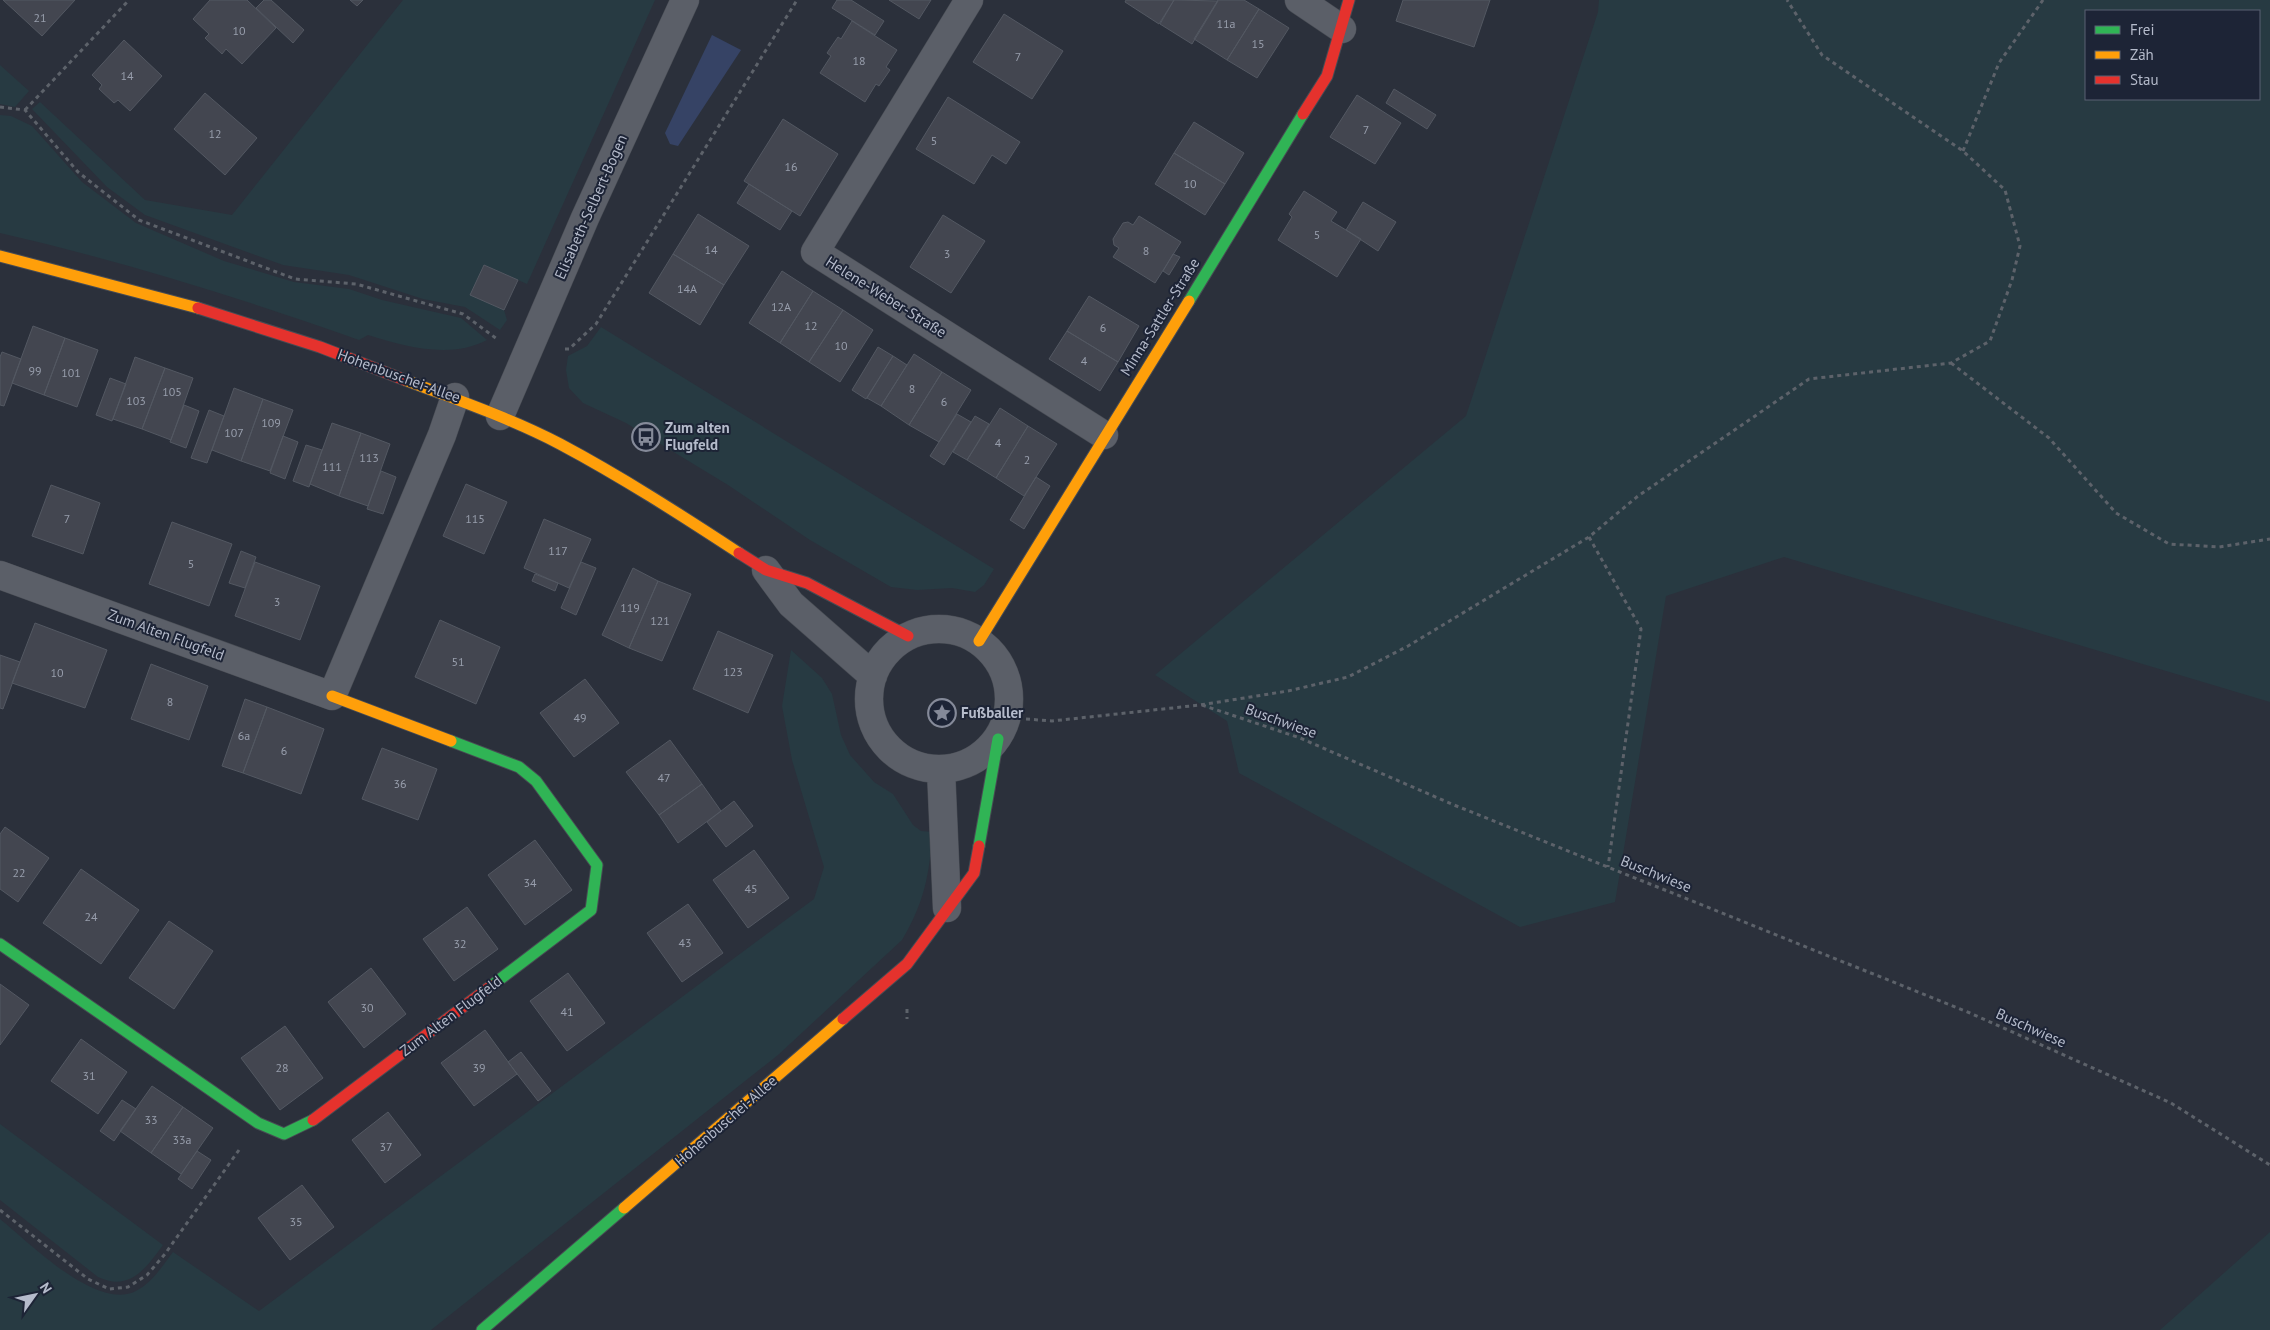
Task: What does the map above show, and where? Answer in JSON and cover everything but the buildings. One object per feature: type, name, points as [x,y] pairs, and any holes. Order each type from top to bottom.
[{"type":"street","name":"Elisabeth-Selbert-Bogen","points":[[500,416],[585,218],[685,0]]},
{"type":"street","name":"Helene-Weber-Straße","points":[[969,0],[815,252],[1104,435]]},
{"type":"street","points":[[1299,0],[1342,29]]},
{"type":"street","name":"Minna-Sattler-Straße","points":[[979,641],[1104,435],[1327,76],[1342,29],[1348,0]]},
{"type":"street","name":"Hohenbuschei-Allee","points":[[0,256],[184,303],[320,347],[455,397],[559,444],[648,494],[766,570],[807,583],[908,636]]},
{"type":"street","points":[[332,696],[442,436],[455,397]]},
{"type":"street","name":"Hohenbuschei-Allee","points":[[766,570],[791,604],[873,676]]},
{"type":"street","name":"Zum Alten Flugfeld","points":[[0,575],[332,696],[519,767],[536,781],[597,865],[591,910],[314,1119],[284,1134],[258,1123],[0,944]]},
{"type":"street","points":[[931,629],[955,630],[979,641],[993,655],[1005,674],[1010,696],[1003,729],[983,755],[963,766],[941,770],[918,766],[898,756],[882,739],[871,718],[869,694],[873,676],[888,650],[908,636],[931,629]]},
{"type":"street","name":"Hohenbuschei-Allee","points":[[486,1328],[907,964],[974,873],[1003,729]]},
{"type":"street","points":[[941,770],[947,908]]},
{"type":"path","points":[[25,110],[129,0]]},
{"type":"path","points":[[596,324],[797,0]]},
{"type":"path","points":[[1200,705],[1288,691],[1348,677],[1408,646],[1589,537],[1638,496],[1809,379],[1951,363],[1990,341],[2012,280],[2020,246],[2005,190],[1964,151],[1822,55],[1787,0]]},
{"type":"path","points":[[1964,151],[1999,63],[2043,0]]},
{"type":"path","points":[[0,107],[25,110],[78,172],[139,220],[295,279],[356,284],[463,314],[496,339],[528,353]]},
{"type":"path","points":[[1951,363],[2049,438],[2116,513],[2169,544],[2219,547],[2270,539]]},
{"type":"path","points":[[1589,537],[1641,629],[1608,867]]},
{"type":"path","name":"Buschwiese","points":[[1003,729],[1052,721],[1200,705],[1300,738],[1454,805],[1970,1012],[2171,1103],[2270,1165]]},
{"type":"path","points":[[0,1210],[88,1279],[109,1288],[128,1288],[147,1275],[165,1254],[258,1123]]},
{"type":"shaded area","points":[[403,0],[655,0],[527,284],[484,265],[471,295],[504,310],[507,320],[500,330],[465,307],[423,299],[349,275],[283,265],[145,215],[107,187],[32,109],[40,102],[145,200],[232,215]]},
{"type":"shaded area","points":[[1599,0],[2270,0],[2270,702],[1784,557],[1666,596],[1615,902],[1520,927],[1239,773],[1227,721],[1155,675],[1466,416],[1598,12]]},
{"type":"shaded area","points":[[0,65],[29,91],[15,107],[0,104]]},
{"type":"shaded area","points":[[0,115],[11,116],[32,126],[82,182],[136,223],[224,261],[294,282],[349,289],[382,300],[461,318],[487,340],[473,346],[444,350],[413,347],[368,335],[359,340],[181,281],[0,233]]},
{"type":"shaded area","points":[[601,327],[994,569],[984,585],[975,592],[952,588],[917,590],[891,587],[810,540],[728,485],[626,423],[583,403],[569,388],[566,370],[568,356],[587,346]]},
{"type":"shaded area","points":[[791,650],[822,678],[832,694],[841,735],[850,755],[874,782],[893,794],[913,825],[921,831],[932,832],[930,861],[925,888],[916,913],[902,940],[778,1055],[431,1330],[0,1330],[0,1219],[64,1272],[102,1292],[120,1295],[142,1288],[152,1279],[173,1252],[259,1311],[814,899],[824,867],[792,760],[782,706]]},
{"type":"shaded area","points":[[0,1124],[163,1245],[150,1262],[128,1280],[119,1282],[109,1281],[98,1277],[0,1200]]},
{"type":"shaded area","points":[[2270,1232],[2270,1330],[2160,1330]]},
{"type":"water","points":[[712,35],[741,50],[678,146],[670,144],[665,133]]},
{"type":"traffic: fast","points":[[1189,301],[1303,114]]},
{"type":"traffic: fast","points":[[979,846],[998,739]]},
{"type":"traffic: fast","points":[[451,741],[519,767],[536,781],[597,865],[591,910],[491,986]]},
{"type":"traffic: fast","points":[[0,944],[258,1123],[284,1134],[313,1120]]},
{"type":"traffic: fast","points":[[482,1330],[624,1208]]},
{"type":"traffic: slow","points":[[0,256],[198,308]]},
{"type":"traffic: slow","points":[[979,641],[1189,301]]},
{"type":"traffic: slow","points":[[405,380],[503,418],[560,444],[629,483],[739,553]]},
{"type":"traffic: slow","points":[[332,696],[451,741]]},
{"type":"traffic: slow","points":[[624,1208],[843,1019]]},
{"type":"traffic: jam","points":[[1303,114],[1327,76],[1349,0]]},
{"type":"traffic: jam","points":[[198,308],[320,347],[405,380]]},
{"type":"traffic: jam","points":[[739,553],[766,570],[807,583],[908,636]]},
{"type":"traffic: jam","points":[[843,1019],[907,964],[974,873],[979,846]]},
{"type":"traffic: jam","points":[[313,1120],[491,986]]},
{"type":"place","name":"Zum alten Flugfeld","points":[[646,437]]},
{"type":"place","name":"Fußballer","points":[[942,713]]}]
